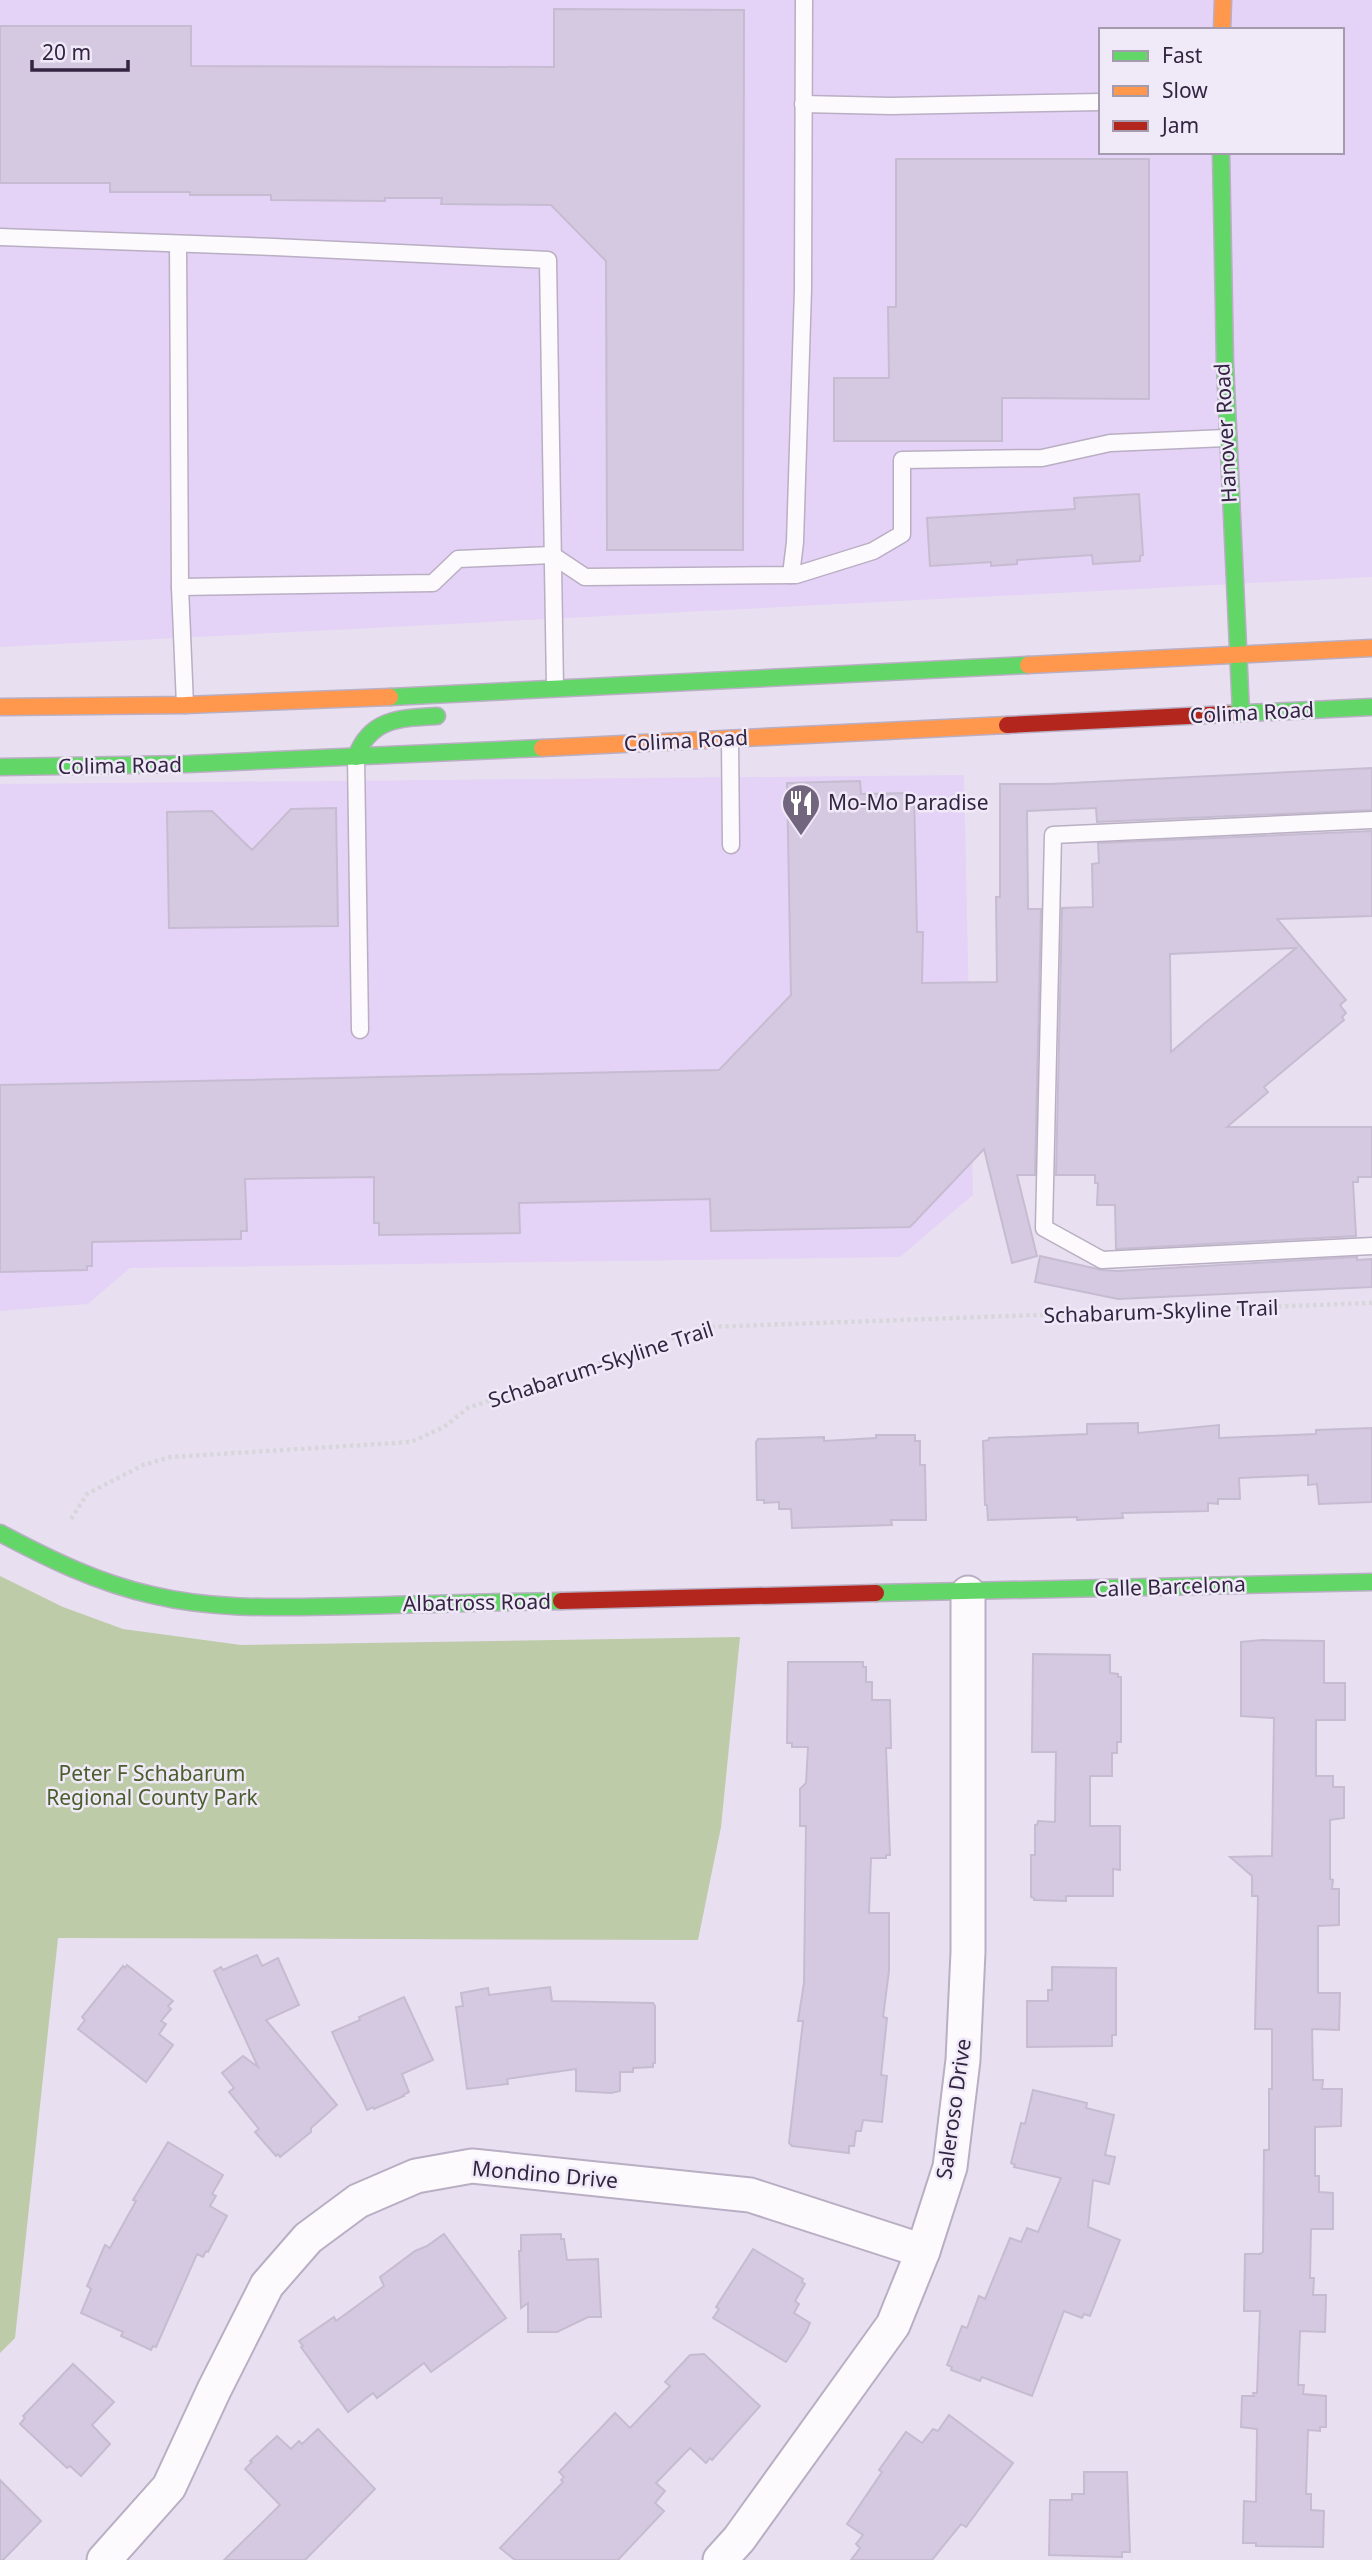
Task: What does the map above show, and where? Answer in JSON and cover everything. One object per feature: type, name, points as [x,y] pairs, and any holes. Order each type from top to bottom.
[{"type":"main road","points":[[1222,28],[1223,0]]},
{"type":"main road","name":"Hanover Road","points":[[1222,154],[1221,283],[1226,438],[1241,713]]},
{"type":"main road","points":[[0,707],[185,705],[1372,648]]},
{"type":"main road","points":[[524,706],[555,688]]},
{"type":"main road","name":"Colima Road","points":[[0,767],[189,764],[356,757],[1372,707]]},
{"type":"main road","points":[[356,757],[362,741],[381,725],[403,718],[458,715]]},
{"type":"main road","name":"Albatross Road","points":[[0,1533],[50,1560],[109,1583],[174,1600],[249,1608],[968,1593]]},
{"type":"main road","name":"Calle Barcelona","points":[[968,1593],[1372,1582]]},
{"type":"street","name":"Saleroso Drive","points":[[739,2553],[892,2325],[923,2251],[950,2167],[963,2060],[968,1952],[968,1593]]},
{"type":"street","name":"Mondino Drive","points":[[104,2560],[169,2487],[267,2285],[305,2241],[328,2224],[358,2202],[415,2176],[472,2166],[750,2195],[923,2251]]},
{"type":"lane","points":[[792,575],[803,289],[804,0]]},
{"type":"lane","points":[[803,104],[891,106],[1099,102]]},
{"type":"lane","points":[[0,237],[548,260],[555,688]]},
{"type":"lane","points":[[178,244],[180,587],[185,705]]},
{"type":"lane","points":[[180,587],[433,583],[458,559],[552,555],[585,578],[792,575],[873,551],[902,534],[902,460],[1042,458],[1110,443],[1226,438]]},
{"type":"lane","points":[[730,739],[731,845]]},
{"type":"lane","points":[[356,757],[360,1030]]},
{"type":"lane","points":[[1372,820],[1053,835],[1044,1228],[1102,1260],[1372,1246]]},
{"type":"path","name":"Schabarum-Skyline Trail","points":[[71,1519],[87,1494],[143,1465],[171,1457],[411,1442],[444,1427],[468,1408],[706,1327],[1372,1303]]},
{"type":"shaded area","points":[[0,0],[1372,0],[1372,577],[0,647]]},
{"type":"shaded area","points":[[964,775],[973,1195],[900,1257],[130,1268],[88,1304],[0,1311],[0,784]]},
{"type":"green space","name":"Peter F Schabarum Regional County Park","points":[[0,1576],[63,1607],[123,1629],[241,1645],[740,1637],[721,1827],[698,1940],[58,1938],[15,2338],[0,2353]]},
{"type":"building","points":[[554,9],[744,10],[743,550],[607,550],[606,261],[551,205],[441,204],[442,198],[385,198],[385,201],[271,200],[271,195],[110,192],[110,183],[0,183],[0,26],[191,26],[191,66],[554,67]]},
{"type":"building","points":[[896,159],[1149,159],[1149,399],[1002,398],[1002,441],[834,441],[834,378],[889,378],[888,307],[896,307]]},
{"type":"building","points":[[1139,494],[1143,555],[1140,556],[1140,561],[1093,564],[1092,555],[1017,560],[1017,564],[991,566],[991,562],[930,566],[927,518],[1075,509],[1074,498]]},
{"type":"building","points":[[1372,768],[1372,810],[1097,822],[1096,808],[1027,811],[1028,909],[1041,909],[1035,1175],[1017,1175],[1037,1256],[1012,1263],[984,1149],[910,1227],[711,1231],[710,1199],[519,1203],[520,1233],[379,1235],[379,1223],[374,1223],[374,1177],[245,1179],[247,1231],[241,1231],[241,1239],[92,1242],[92,1266],[87,1266],[87,1270],[0,1272],[0,1085],[719,1070],[791,995],[787,783],[860,781],[861,794],[914,793],[917,932],[923,932],[922,983],[997,982],[996,897],[1000,897],[1000,784],[1050,784]]},
{"type":"building","points":[[336,808],[338,926],[169,928],[167,812],[212,811],[252,850],[291,809]]},
{"type":"building","points":[[1372,831],[1372,916],[1277,919],[1346,1000],[1340,1005],[1346,1013],[1342,1017],[1344,1020],[1264,1087],[1268,1092],[1227,1127],[1372,1127],[1372,1177],[1358,1177],[1358,1182],[1353,1182],[1356,1236],[1116,1249],[1115,1205],[1097,1205],[1098,1183],[1095,1183],[1095,1175],[1056,1175],[1062,908],[1093,907],[1092,864],[1099,863],[1098,843]],"holes":[[[1296,948],[1171,1052],[1170,954]]]},
{"type":"building","points":[[1040,1256],[1117,1271],[1357,1257],[1357,1260],[1372,1259],[1372,1287],[1118,1299],[1035,1282]]},
{"type":"building","points":[[1138,1423],[1138,1433],[1219,1425],[1219,1438],[1316,1434],[1316,1430],[1372,1428],[1372,1502],[1319,1504],[1317,1484],[1308,1485],[1308,1475],[1239,1478],[1240,1499],[1218,1499],[1218,1504],[1208,1503],[1208,1511],[1122,1513],[1123,1518],[1077,1520],[1077,1517],[988,1520],[983,1441],[989,1438],[1087,1434],[1087,1424]]},
{"type":"building","points":[[876,1435],[915,1435],[915,1441],[920,1441],[920,1465],[925,1465],[926,1520],[891,1520],[892,1525],[792,1528],[791,1509],[779,1509],[779,1502],[764,1503],[764,1500],[757,1500],[758,1439],[824,1437],[824,1441],[876,1438]]},
{"type":"building","points":[[1324,1641],[1324,1683],[1345,1683],[1345,1720],[1316,1720],[1316,1776],[1333,1776],[1333,1787],[1344,1787],[1344,1818],[1330,1820],[1330,1879],[1333,1880],[1332,1889],[1339,1889],[1339,1925],[1318,1926],[1318,1993],[1340,1993],[1339,2030],[1312,2029],[1313,2080],[1323,2080],[1322,2089],[1342,2089],[1341,2126],[1315,2127],[1315,2176],[1319,2176],[1319,2192],[1333,2193],[1333,2229],[1311,2229],[1310,2278],[1314,2278],[1313,2295],[1326,2295],[1325,2332],[1300,2331],[1298,2385],[1304,2385],[1303,2394],[1326,2396],[1326,2427],[1320,2427],[1320,2431],[1308,2430],[1306,2494],[1311,2494],[1311,2510],[1324,2511],[1323,2547],[1256,2546],[1256,2543],[1243,2543],[1244,2501],[1256,2502],[1257,2429],[1241,2427],[1242,2396],[1254,2396],[1253,2393],[1257,2393],[1260,2311],[1244,2311],[1245,2254],[1263,2252],[1264,2150],[1269,2150],[1272,2029],[1255,2029],[1258,1896],[1252,1896],[1252,1876],[1230,1857],[1272,1856],[1274,1718],[1241,1716],[1241,1642]]},
{"type":"building","points":[[1033,1654],[1110,1655],[1110,1673],[1121,1677],[1121,1742],[1117,1742],[1117,1753],[1112,1753],[1112,1776],[1090,1776],[1090,1826],[1120,1826],[1120,1870],[1113,1869],[1113,1896],[1066,1896],[1066,1901],[1034,1900],[1031,1897],[1031,1855],[1035,1855],[1035,1825],[1038,1821],[1055,1822],[1056,1752],[1032,1752]]},
{"type":"building","points":[[788,1662],[863,1662],[863,1667],[866,1667],[866,1682],[872,1682],[872,1700],[890,1700],[891,1748],[886,1748],[890,1855],[886,1855],[886,1858],[871,1858],[869,1913],[889,1913],[889,1971],[883,2017],[887,2018],[881,2075],[887,2076],[882,2122],[863,2120],[861,2131],[856,2131],[854,2146],[849,2146],[849,2153],[792,2146],[789,2143],[803,2021],[798,2021],[804,1983],[806,1826],[800,1826],[800,1789],[806,1783],[808,1747],[792,1747],[792,1743],[787,1743]]},
{"type":"building","points":[[257,1955],[262,1966],[278,1958],[299,2005],[266,2020],[337,2105],[311,2128],[311,2132],[280,2157],[278,2154],[276,2156],[255,2132],[259,2129],[229,2092],[234,2088],[222,2073],[243,2056],[258,2067],[214,1971],[221,1967],[223,1970]]},
{"type":"building","points":[[127,1965],[173,2001],[168,2006],[171,2009],[161,2021],[166,2024],[159,2034],[173,2045],[146,2082],[78,2029],[85,2020],[82,2017],[123,1966],[125,1968]]},
{"type":"building","points":[[1052,1967],[1116,1968],[1116,2035],[1112,2035],[1112,2046],[1027,2047],[1027,2001],[1048,2001],[1048,1990],[1052,1990]]},
{"type":"building","points":[[550,1987],[552,2001],[653,2003],[653,2067],[620,2072],[620,2091],[611,2093],[576,2091],[576,2069],[507,2079],[508,2084],[467,2089],[456,2007],[463,2006],[461,1993],[488,1988],[489,1995]]},
{"type":"building","points":[[404,1997],[433,2060],[402,2074],[409,2092],[404,2096],[367,2110],[332,2032]]},
{"type":"building","points":[[1033,2090],[1087,2103],[1086,2108],[1114,2115],[1105,2155],[1115,2157],[1109,2184],[1093,2180],[1088,2227],[1120,2240],[1090,2316],[1084,2314],[1082,2318],[1064,2311],[1032,2396],[982,2377],[980,2381],[951,2370],[952,2367],[947,2365],[962,2326],[967,2328],[979,2296],[985,2299],[1010,2238],[1021,2242],[1027,2228],[1038,2232],[1061,2178],[1014,2167],[1011,2163],[1021,2123],[1025,2124]]},
{"type":"building","points":[[168,2142],[223,2175],[212,2194],[216,2196],[210,2206],[227,2216],[208,2252],[206,2251],[203,2257],[197,2254],[156,2347],[153,2346],[151,2350],[121,2336],[123,2332],[81,2313],[91,2289],[87,2286],[105,2245],[110,2248],[136,2201],[133,2200]]},
{"type":"building","points":[[444,2234],[506,2318],[431,2372],[424,2363],[377,2398],[373,2393],[348,2412],[299,2341],[334,2317],[336,2321],[384,2286],[380,2277]]},
{"type":"building","points":[[561,2234],[567,2260],[598,2259],[601,2317],[588,2317],[557,2332],[528,2332],[528,2303],[521,2308],[521,2235]]},
{"type":"building","points":[[753,2249],[803,2279],[805,2284],[795,2301],[799,2304],[794,2313],[810,2323],[786,2362],[713,2318],[719,2309],[716,2307]]},
{"type":"building","points":[[704,2354],[760,2406],[712,2460],[710,2458],[706,2463],[690,2448],[656,2483],[665,2491],[655,2503],[664,2511],[618,2560],[515,2560],[500,2548],[563,2482],[561,2480],[564,2477],[559,2472],[615,2413],[630,2428],[670,2386],[665,2382],[690,2355]]},
{"type":"building","points":[[73,2364],[114,2402],[92,2425],[110,2444],[81,2476],[70,2466],[67,2468],[20,2424],[25,2418],[23,2416]]},
{"type":"building","points":[[949,2415],[1013,2463],[966,2527],[961,2524],[932,2560],[851,2560],[860,2548],[856,2544],[863,2535],[847,2524],[882,2472],[879,2470],[906,2432],[922,2443],[933,2429],[938,2431]]},
{"type":"building","points":[[318,2429],[375,2489],[305,2560],[224,2560],[280,2505],[245,2469],[252,2462],[250,2461],[277,2436],[291,2449],[299,2441],[302,2444]]},
{"type":"building","points":[[1084,2472],[1127,2472],[1130,2552],[1122,2552],[1122,2557],[1049,2555],[1050,2500],[1072,2500],[1072,2494],[1084,2494]]},
{"type":"building","points":[[0,2480],[41,2521],[3,2560],[0,2560]]},
{"type":"traffic: fast","points":[[1221,154],[1225,363],[1241,713]]},
{"type":"traffic: fast","points":[[390,697],[1028,665]]},
{"type":"traffic: fast","points":[[1228,714],[1372,707]]},
{"type":"traffic: fast","points":[[356,757],[362,744],[378,727],[399,720],[437,716]]},
{"type":"traffic: fast","points":[[0,767],[189,764],[542,748]]},
{"type":"traffic: fast","points":[[0,1533],[55,1561],[112,1584],[202,1604],[278,1607],[561,1601]]},
{"type":"traffic: fast","points":[[876,1593],[1372,1582]]},
{"type":"traffic: slow","points":[[1222,28],[1223,0]]},
{"type":"traffic: slow","points":[[1028,665],[1372,648]]},
{"type":"traffic: slow","points":[[0,707],[185,705],[390,697]]},
{"type":"traffic: slow","points":[[542,748],[1007,725]]},
{"type":"traffic: jam","points":[[1007,725],[1228,714]]},
{"type":"traffic: jam","points":[[561,1601],[876,1593]]},
{"type":"place","name":"Mo-Mo Paradise","points":[[801,837]]}]
